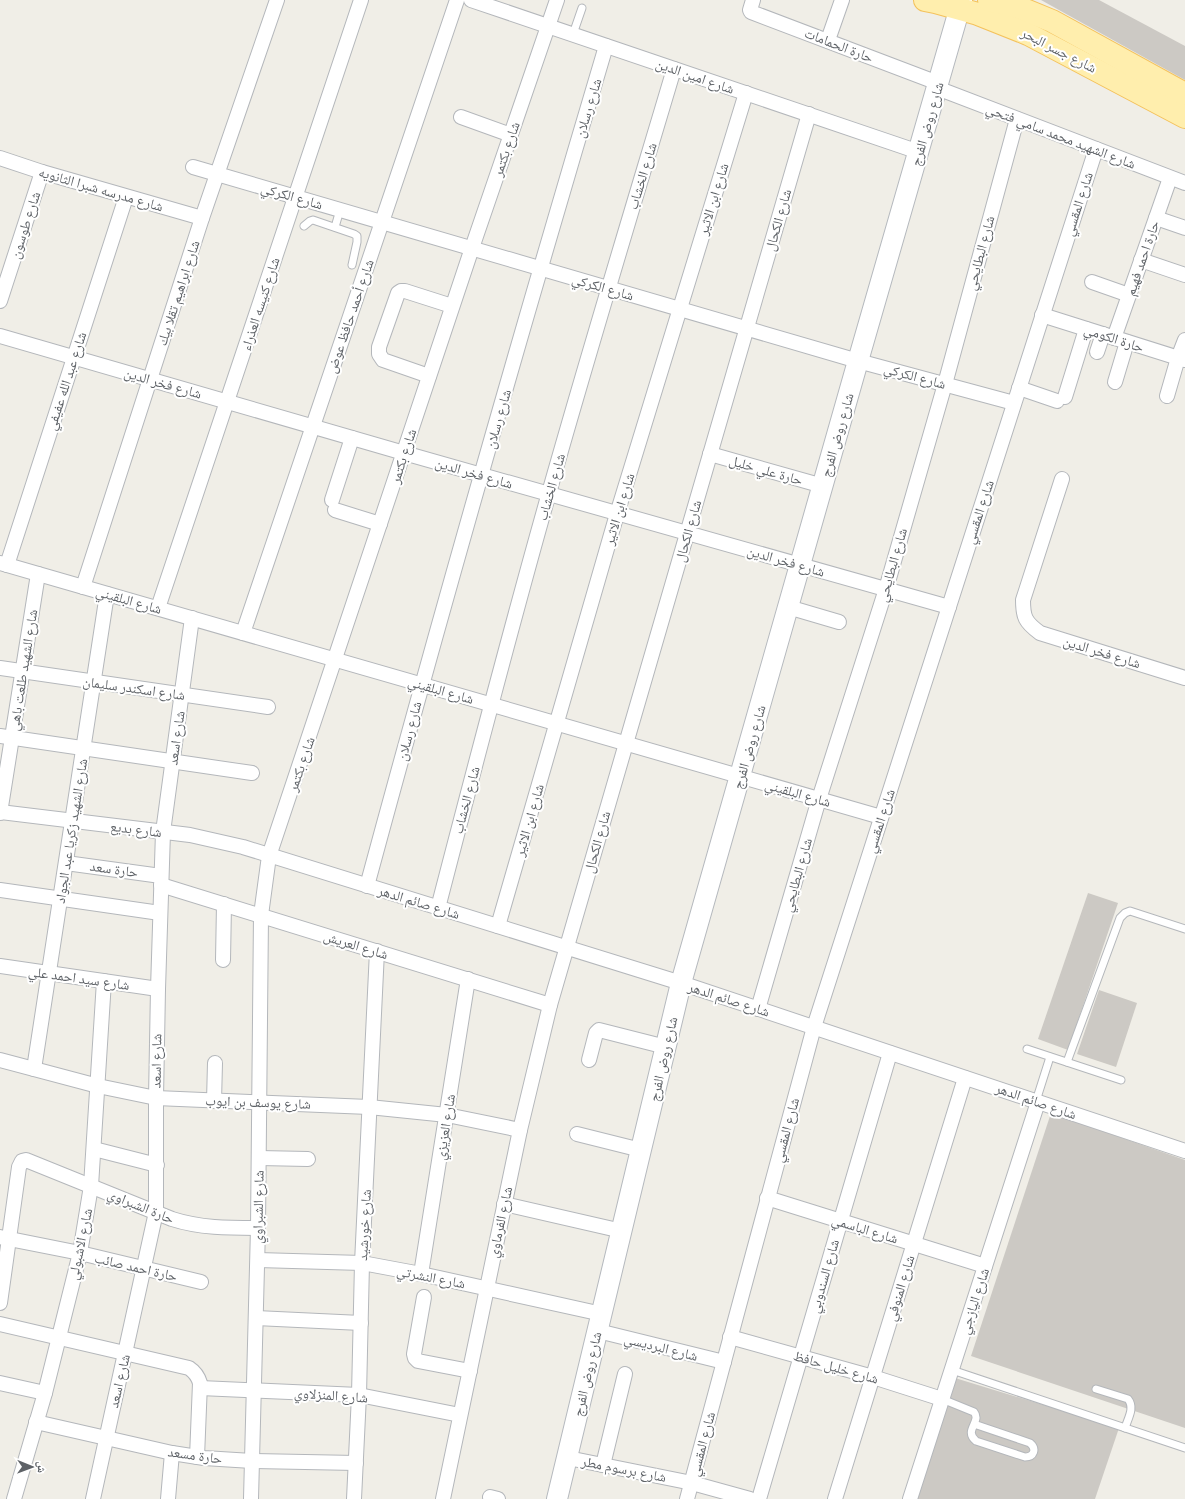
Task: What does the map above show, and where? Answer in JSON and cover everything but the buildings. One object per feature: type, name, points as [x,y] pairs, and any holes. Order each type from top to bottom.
[{"type":"main road","name":"شارع جسر البحر","points":[[989,0],[1018,7],[1052,20],[1185,94]]},
{"type":"main road","name":"شارع جسر البحر","points":[[945,2],[1012,26],[1046,42],[1185,117]]},
{"type":"street","name":"شارع ابراهيم تقلا بيك","points":[[83,587],[202,218],[277,0]]},
{"type":"street","name":"شارع كنيسه العذراء","points":[[158,608],[361,0]]},
{"type":"street","name":"شارع أحمد حافظ عوض","points":[[243,633],[457,0]]},
{"type":"street","name":"شارع امين الدين","points":[[471,0],[919,152]]},
{"type":"street","name":"شارع بكتمر","points":[[261,915],[269,856],[336,660],[452,306],[557,0]]},
{"type":"street","name":"حارة الحمامات","points":[[753,0],[751,11],[828,40],[938,86]]},
{"type":"street","points":[[828,40],[842,0]]},
{"type":"street","name":"شارع روض الفرج","points":[[557,1499],[681,983],[938,86],[945,2]]},
{"type":"street","name":"شارع رسلان","points":[[367,886],[422,684],[540,268],[606,46]]},
{"type":"street","name":"شارع الخشاب","points":[[438,908],[491,704],[549,494],[608,288],[674,69]]},
{"type":"street","name":"شارع الشهيد محمد سامي فتحي","points":[[938,86],[1017,119],[1185,183]]},
{"type":"street","name":"شارع ابن الاثير","points":[[498,926],[617,514],[746,93]]},
{"type":"street","name":"شارع الكحال","points":[[567,947],[809,114]]},
{"type":"street","points":[[461,117],[511,134]]},
{"type":"street","name":"شارع البطايحي","points":[[758,1009],[819,799],[886,589],[945,384],[1017,119]]},
{"type":"street","name":"شارع المقسي","points":[[687,1499],[814,1028],[1096,149]]},
{"type":"street","name":"شارع مدرسه شبرا الثانويه","points":[[0,158],[126,197],[202,218]]},
{"type":"street","name":"شارع الكركي","points":[[193,167],[858,361],[1014,403]]},
{"type":"street","name":"شارع طوسون","points":[[0,301],[42,172]]},
{"type":"street","name":"حارة احمد فهيم","points":[[1115,338],[1170,178]]},
{"type":"street","name":"شارع عبد الله عفيفي","points":[[3,564],[74,358],[126,197]]},
{"type":"street","points":[[1156,218],[1185,228]]},
{"type":"street","points":[[1141,260],[1185,275]]},
{"type":"street","points":[[1092,282],[1129,295]]},
{"type":"street","points":[[429,376],[383,360],[379,354],[379,347],[398,293],[401,291],[407,291],[452,306]]},
{"type":"street","name":"حارة الكومي","points":[[1042,315],[1182,359]]},
{"type":"street","points":[[1019,388],[1061,399],[1086,329]]},
{"type":"street","name":"شارع فخر الدين","points":[[0,336],[312,427],[949,607]]},
{"type":"street","points":[[1097,352],[1115,338]]},
{"type":"street","points":[[1115,338],[1115,382]]},
{"type":"street","points":[[1167,396],[1182,359],[1185,340]]},
{"type":"street","points":[[352,438],[334,505],[380,524]]},
{"type":"street","name":"حارة علي خليل","points":[[710,454],[823,486]]},
{"type":"street","name":"شارع فخر الدين","points":[[1062,479],[1023,600],[1023,613],[1029,624],[1040,632],[1185,678]]},
{"type":"street","name":"شارع البلقيني","points":[[3,564],[881,817]]},
{"type":"street","name":"شارع الشهيد طلعت باهي","points":[[0,812],[6,737],[23,671],[38,574]]},
{"type":"street","name":"شارع الشهيد زكريا عبد الجواد","points":[[34,1069],[107,594]]},
{"type":"street","points":[[788,608],[839,622]]},
{"type":"street","name":"شارع اسعد","points":[[93,1499],[145,1269],[156,1212],[158,989],[163,832],[192,618]]},
{"type":"street","name":"شارع اسكندر سليمان","points":[[0,668],[268,707]]},
{"type":"street","points":[[6,737],[252,773]]},
{"type":"street","name":"شارع بديع","points":[[0,812],[163,832],[217,841],[269,856]]},
{"type":"street","name":"شارع صائم الدهر","points":[[269,856],[681,983],[1185,1151]]},
{"type":"street","name":"حارة سعد","points":[[66,863],[161,880]]},
{"type":"street","name":"شارع العريش","points":[[161,880],[224,904],[550,1005]]},
{"type":"street","points":[[0,890],[160,913]]},
{"type":"street","points":[[223,960],[224,904]]},
{"type":"street","name":"شارع الشبراوي","points":[[251,1499],[258,1260],[261,915]]},
{"type":"street","name":"شارع الفرماوي","points":[[443,1499],[520,1130],[550,1005],[567,947]]},
{"type":"street","name":"شارع خورشيد","points":[[354,1499],[359,1395],[362,1263],[377,951]]},
{"type":"street","name":"شارع سيد احمد علي","points":[[0,966],[158,989]]},
{"type":"street","name":"شارع العزيزي","points":[[421,1274],[468,980]]},
{"type":"street","name":"شارع الاشبولي","points":[[14,1499],[45,1393],[80,1253],[91,1186],[104,981]]},
{"type":"street","points":[[589,1060],[596,1033],[600,1030],[666,1047]]},
{"type":"street","name":"شارع السندوبي","points":[[759,1499],[890,1053]]},
{"type":"street","name":"شارع يوسف بن ايوب","points":[[0,1060],[98,1086],[156,1098],[369,1107],[446,1115],[520,1130]]},
{"type":"street","points":[[214,1101],[215,1063]]},
{"type":"street","name":"شارع المنوفي","points":[[835,1499],[965,1078]]},
{"type":"street","name":"شارع اليازجي","points":[[910,1499],[1037,1102]]},
{"type":"street","points":[[577,1134],[641,1150]]},
{"type":"street","points":[[94,1149],[157,1164]]},
{"type":"street","points":[[259,1158],[308,1159]]},
{"type":"street","name":"حارة الشبراوي","points":[[4,1237],[20,1164],[22,1161],[29,1160],[188,1224],[205,1227],[258,1228]]},
{"type":"street","name":"شارع الباسمي","points":[[767,1198],[985,1266]]},
{"type":"street","points":[[504,1204],[622,1231]]},
{"type":"street","points":[[0,1303],[4,1237]]},
{"type":"street","name":"حارة احمد صائب","points":[[4,1237],[80,1253],[201,1282]]},
{"type":"street","name":"شارع النشرتي","points":[[258,1260],[362,1263],[487,1288],[600,1322]]},
{"type":"street","points":[[424,1297],[414,1354],[415,1358],[418,1361],[470,1371]]},
{"type":"street","points":[[256,1318],[361,1323]]},
{"type":"street","name":"شارع البرديسي","points":[[600,1322],[724,1362]]},
{"type":"street","points":[[0,1324],[126,1352],[189,1368],[197,1374],[200,1388],[197,1457]]},
{"type":"street","name":"شارع خليل حافظ","points":[[730,1337],[872,1377],[942,1399]]},
{"type":"street","points":[[603,1465],[624,1374]]},
{"type":"street","points":[[0,1383],[45,1393]]},
{"type":"street","name":"شارع المنزلاوي","points":[[200,1388],[359,1395],[460,1414]]},
{"type":"street","name":"حارة مسعد","points":[[36,1422],[172,1453],[197,1457],[252,1461],[356,1463]]},
{"type":"street","points":[[168,1499],[172,1453]]},
{"type":"street","name":"شارع برسوم مطر","points":[[568,1458],[692,1483],[750,1499]]},
{"type":"lane","points":[[573,34],[582,8]]},
{"type":"lane","points":[[335,227],[340,210]]},
{"type":"lane","points":[[304,226],[310,220],[313,220],[357,236],[358,242],[352,265]]},
{"type":"lane","points":[[1067,1062],[1120,918],[1125,913],[1130,911],[1185,929]]},
{"type":"lane","points":[[1027,1049],[1121,1080]]},
{"type":"lane","points":[[1037,1102],[1050,1057]]},
{"type":"lane","points":[[952,1370],[1185,1448]]},
{"type":"lane","points":[[1096,1389],[1128,1399],[1132,1407],[1125,1428]]},
{"type":"lane","points":[[942,1399],[976,1414],[971,1435],[976,1441],[1025,1457],[1029,1457],[1033,1454],[1033,1446],[1030,1443],[974,1424]]}]
